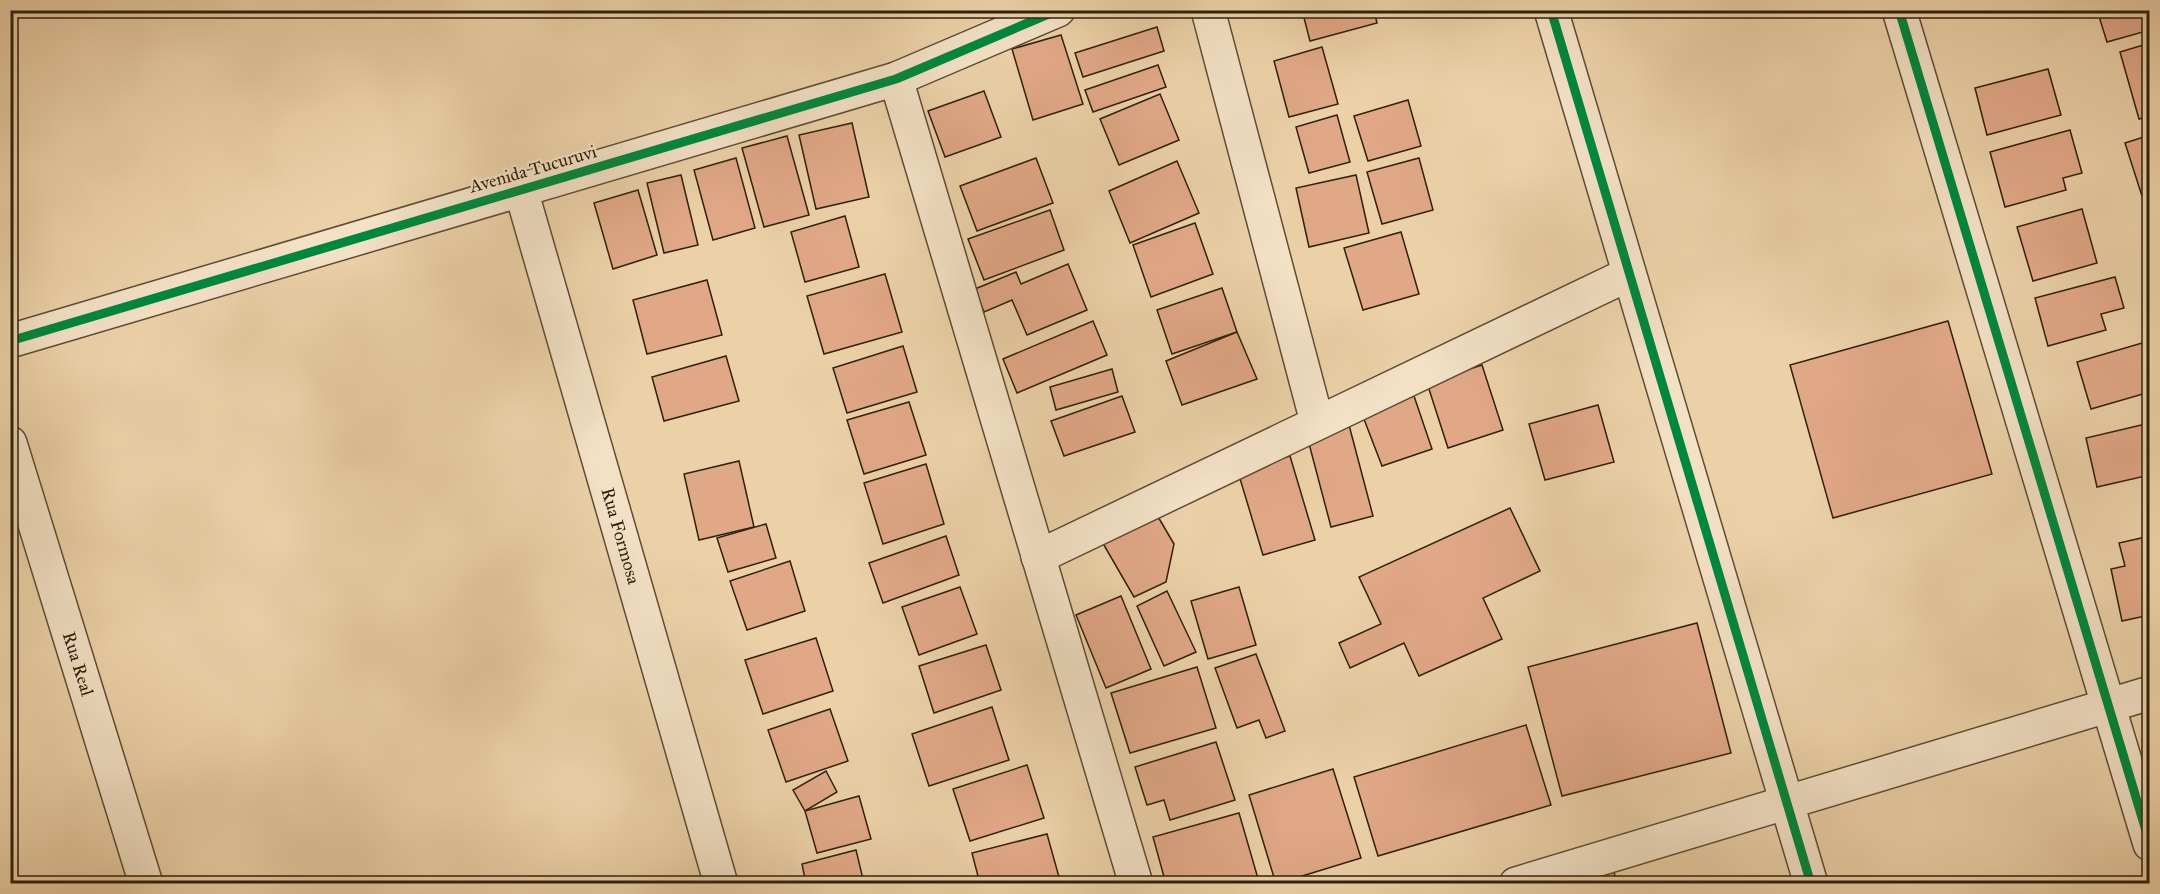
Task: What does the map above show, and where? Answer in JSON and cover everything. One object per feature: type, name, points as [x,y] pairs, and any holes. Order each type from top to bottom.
[{"type":"street","name":"Avenida Tucuruvi","points":[[10,341],[896,79],[1058,10]]},
{"type":"street","points":[[1208,10],[1317,422]]},
{"type":"street","points":[[1551,10],[1811,884]]},
{"type":"street","points":[[1899,10],[2150,844]]},
{"type":"street","points":[[896,79],[1136,884]]},
{"type":"street","name":"Rua Formosa","points":[[521,190],[721,884]]},
{"type":"street","points":[[1038,557],[1629,274]]},
{"type":"street","name":"Rua Real","points":[[10,443],[146,884]]},
{"type":"street","points":[[1516,884],[2150,693]]},
{"type":"building","points":[[1302,10],[1374,10],[1377,23],[1310,41]]},
{"type":"building","points":[[2097,10],[2150,10],[2150,30],[2107,42]]},
{"type":"building","points":[[1157,27],[1164,51],[1083,77],[1075,53]]},
{"type":"building","points":[[1061,35],[1083,104],[1033,120],[1012,49]]},
{"type":"building","points":[[2150,43],[2150,116],[2139,119],[2120,52]]},
{"type":"building","points":[[1322,47],[1338,104],[1289,117],[1274,61]]},
{"type":"building","points":[[1158,65],[1166,87],[1093,112],[1085,90]]},
{"type":"building","points":[[2048,69],[2061,115],[1987,135],[1975,88]]},
{"type":"building","points":[[984,91],[1001,137],[945,157],[928,111]]},
{"type":"building","points":[[1160,94],[1179,140],[1119,165],[1100,119]]},
{"type":"building","points":[[1408,100],[1421,146],[1368,161],[1354,116]]},
{"type":"building","points":[[1337,115],[1350,162],[1309,173],[1296,127]]},
{"type":"building","points":[[852,123],[869,197],[816,209],[799,135]]},
{"type":"building","points":[[2070,130],[2082,173],[2063,178],[2066,190],[2005,207],[1990,152]]},
{"type":"building","points":[[2150,135],[2150,193],[2142,196],[2125,143]]},
{"type":"building","points":[[787,136],[809,215],[764,227],[742,148]]},
{"type":"building","points":[[736,158],[755,228],[713,240],[694,170]]},
{"type":"building","points":[[1036,158],[1053,203],[977,231],[960,186]]},
{"type":"building","points":[[1419,158],[1433,210],[1382,224],[1367,172]]},
{"type":"building","points":[[1177,161],[1199,213],[1130,243],[1109,191]]},
{"type":"building","points":[[681,175],[698,245],[664,253],[647,183]]},
{"type":"building","points":[[1356,175],[1369,233],[1309,247],[1296,188]]},
{"type":"building","points":[[638,190],[657,255],[613,269],[594,203]]},
{"type":"building","points":[[2082,209],[2097,263],[2033,281],[2017,227]]},
{"type":"building","points":[[1050,210],[1064,250],[984,280],[968,239]]},
{"type":"building","points":[[845,216],[859,267],[805,282],[791,232]]},
{"type":"building","points":[[1195,223],[1213,274],[1151,297],[1133,245]]},
{"type":"building","points":[[1401,232],[1419,294],[1363,310],[1344,248]]},
{"type":"building","points":[[1068,264],[1087,310],[1027,335],[1012,300],[984,312],[975,289],[1016,272],[1021,284]]},
{"type":"building","points":[[885,274],[902,332],[824,354],[807,296]]},
{"type":"building","points":[[2115,277],[2124,308],[2101,314],[2106,330],[2048,346],[2035,298]]},
{"type":"building","points":[[707,280],[722,335],[647,354],[633,300]]},
{"type":"building","points":[[1222,288],[1237,332],[1172,354],[1157,310]]},
{"type":"building","points":[[1093,321],[1107,355],[1017,393],[1003,359]]},
{"type":"building","points":[[1948,321],[1992,474],[1833,518],[1790,365]]},
{"type":"building","points":[[1237,332],[1257,379],[1182,405],[1166,361]]},
{"type":"building","points":[[2149,341],[2150,392],[2091,409],[2077,362]]},
{"type":"building","points":[[903,346],[917,392],[847,413],[833,368]]},
{"type":"building","points":[[726,356],[739,401],[664,421],[652,377]]},
{"type":"building","points":[[1482,365],[1503,430],[1448,448],[1427,383]]},
{"type":"building","points":[[1112,369],[1118,392],[1056,410],[1050,387]]},
{"type":"building","points":[[1122,396],[1135,432],[1064,456],[1051,421]]},
{"type":"building","points":[[1414,396],[1432,449],[1382,466],[1362,414]]},
{"type":"building","points":[[909,402],[926,455],[864,474],[847,420]]},
{"type":"building","points":[[1598,405],[1614,462],[1545,480],[1529,424]]},
{"type":"building","points":[[2150,423],[2150,475],[2097,487],[2086,438]]},
{"type":"building","points":[[1349,425],[1373,516],[1331,527],[1307,436]]},
{"type":"building","points":[[1290,456],[1315,540],[1263,555],[1238,472]]},
{"type":"building","points":[[739,461],[754,527],[699,540],[684,474]]},
{"type":"building","points":[[926,464],[944,524],[883,544],[864,483]]},
{"type":"building","points":[[1510,508],[1540,571],[1483,598],[1502,639],[1419,676],[1404,643],[1350,668],[1339,643],[1381,624],[1359,577]]},
{"type":"building","points":[[1157,515],[1174,544],[1166,582],[1134,597],[1101,540]]},
{"type":"building","points":[[766,524],[776,558],[728,572],[717,538]]},
{"type":"building","points":[[946,536],[959,575],[883,603],[869,563]]},
{"type":"building","points":[[2150,536],[2150,615],[2122,621],[2111,569],[2125,566],[2119,543]]},
{"type":"building","points":[[790,561],[805,611],[747,630],[730,581]]},
{"type":"building","points":[[960,587],[977,634],[919,655],[902,607]]},
{"type":"building","points":[[1239,587],[1256,645],[1208,659],[1191,601]]},
{"type":"building","points":[[1167,591],[1196,652],[1164,666],[1137,606]]},
{"type":"building","points":[[1121,596],[1151,669],[1106,688],[1076,615]]},
{"type":"building","points":[[1697,623],[1731,753],[1562,796],[1528,667]]},
{"type":"building","points":[[816,638],[833,691],[763,714],[745,660]]},
{"type":"building","points":[[986,645],[1001,690],[934,713],[919,666]]},
{"type":"building","points":[[1256,654],[1285,731],[1266,738],[1259,720],[1237,728],[1215,668]]},
{"type":"building","points":[[1197,667],[1216,728],[1130,753],[1111,693]]},
{"type":"building","points":[[992,707],[1009,760],[929,786],[912,734]]},
{"type":"building","points":[[830,709],[848,761],[786,782],[768,730]]},
{"type":"building","points":[[1526,725],[1551,805],[1378,856],[1354,777]]},
{"type":"building","points":[[1216,742],[1235,800],[1170,820],[1164,800],[1147,805],[1135,767]]},
{"type":"building","points":[[1027,765],[1044,818],[970,841],[953,789]]},
{"type":"building","points":[[1333,769],[1361,858],[1276,884],[1249,795]]},
{"type":"building","points":[[826,771],[837,792],[805,811],[793,790]]},
{"type":"building","points":[[859,796],[871,839],[817,853],[805,811]]},
{"type":"building","points":[[1239,813],[1259,882],[1166,884],[1153,837]]},
{"type":"building","points":[[1047,834],[1059,877],[1035,884],[980,884],[972,853]]},
{"type":"building","points":[[856,850],[863,879],[845,884],[806,884],[802,864]]},
{"type":"building","points":[[1613,868],[1617,884],[1553,884]]},
{"type":"cycle path","points":[[10,341],[896,79],[1058,10]]},
{"type":"cycle path","points":[[1551,10],[1811,884]]},
{"type":"cycle path","points":[[1899,10],[2150,844]]}]
